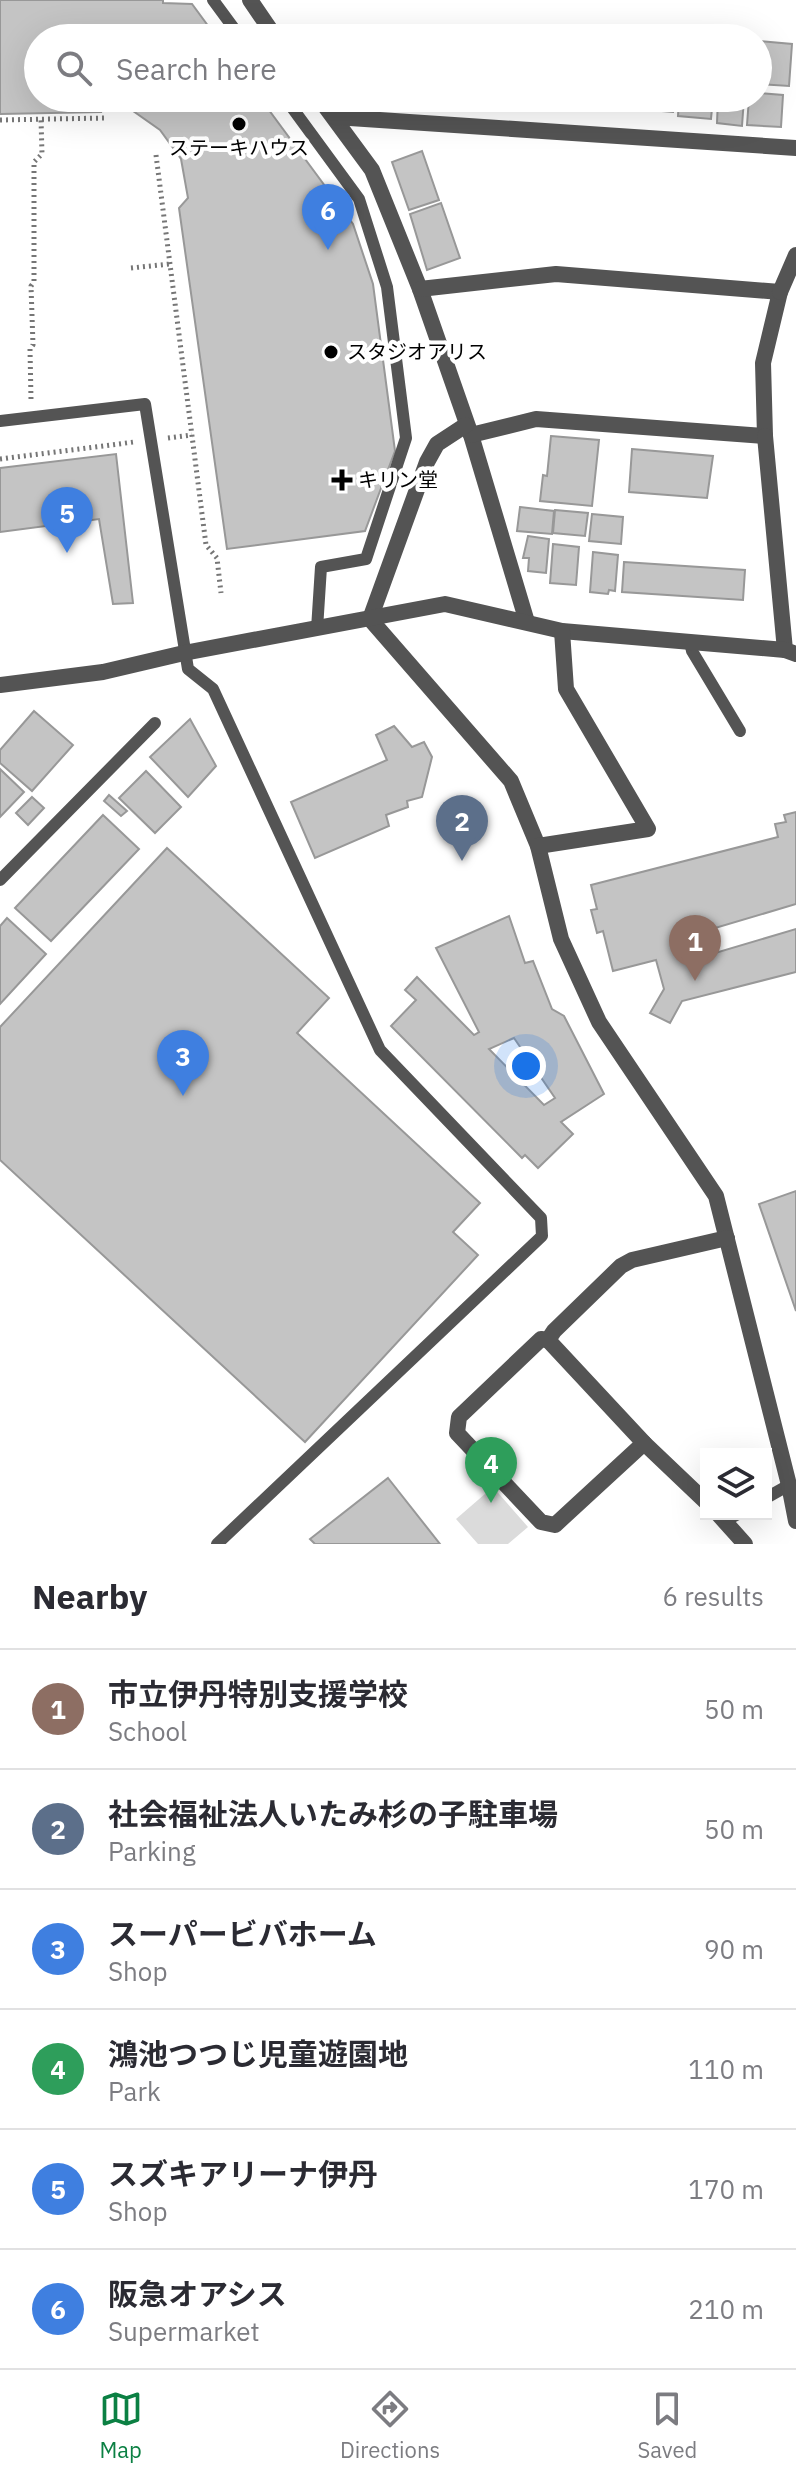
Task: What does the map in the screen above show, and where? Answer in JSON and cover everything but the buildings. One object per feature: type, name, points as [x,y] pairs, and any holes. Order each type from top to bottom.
[{"type":"street","points":[[250,0],[266,24]]},
{"type":"street","points":[[331,112],[372,170],[420,289],[468,430],[527,622]]},
{"type":"street","points":[[335,117],[796,148]]},
{"type":"street","points":[[0,685],[103,672],[184,653],[445,604],[562,631],[791,652],[765,436],[763,363],[780,292],[796,255]]},
{"type":"street","points":[[420,289],[556,274],[780,292]]},
{"type":"street","points":[[370,619],[427,462],[437,444],[468,430],[536,419],[765,436]]},
{"type":"street","points":[[370,619],[511,781],[538,846],[561,939],[599,1022],[716,1196],[796,1521]]},
{"type":"street","points":[[538,846],[648,829],[566,689],[562,631]]},
{"type":"street","points":[[548,1340],[621,1266],[632,1260],[727,1238]]},
{"type":"street","points":[[644,1443],[555,1525],[541,1522],[457,1433],[459,1417],[541,1339],[548,1340],[644,1443],[700,1496]]},
{"type":"street","points":[[730,1520],[745,1544]]},
{"type":"lane","points":[[213,0],[231,24]]},
{"type":"lane","points":[[295,112],[359,199],[387,287],[406,438],[366,559],[321,567],[317,629]]},
{"type":"lane","points":[[0,421],[145,404],[188,669],[213,689],[380,1050],[541,1218],[542,1236],[217,1544]]},
{"type":"lane","points":[[690,642],[692,651],[740,731]]},
{"type":"lane","points":[[0,880],[155,723]]},
{"type":"lane","points":[[772,1495],[789,1485]]},
{"type":"path","points":[[0,120],[105,118]]},
{"type":"path","points":[[33,417],[30,349],[33,345],[34,162],[42,154],[41,119]]},
{"type":"path","points":[[156,155],[206,545],[217,558],[221,593]]},
{"type":"path","points":[[131,268],[170,264]]},
{"type":"path","points":[[0,459],[192,435]]},
{"type":"shaded area","points":[[493,1487],[528,1527],[508,1544],[478,1544],[456,1519]]},
{"type":"place","name":"ステーキハウス","points":[[239,124]]},
{"type":"place","name":"阪急オアシス","points":[[328,250]]},
{"type":"place","name":"スタジオアリス","points":[[331,352]]},
{"type":"place","name":"キリン堂","points":[[342,480]]},
{"type":"place","name":"スズキアリーナ伊丹","points":[[67,553]]},
{"type":"place","name":"社会福祉法人いたみ杉の子駐車場","points":[[462,861]]},
{"type":"place","name":"市立伊丹特別支援学校","points":[[695,981]]},
{"type":"place","name":"スーパービバホーム","points":[[183,1096]]},
{"type":"place","name":"鴻池つつじ児童遊園地","points":[[491,1503]]}]
